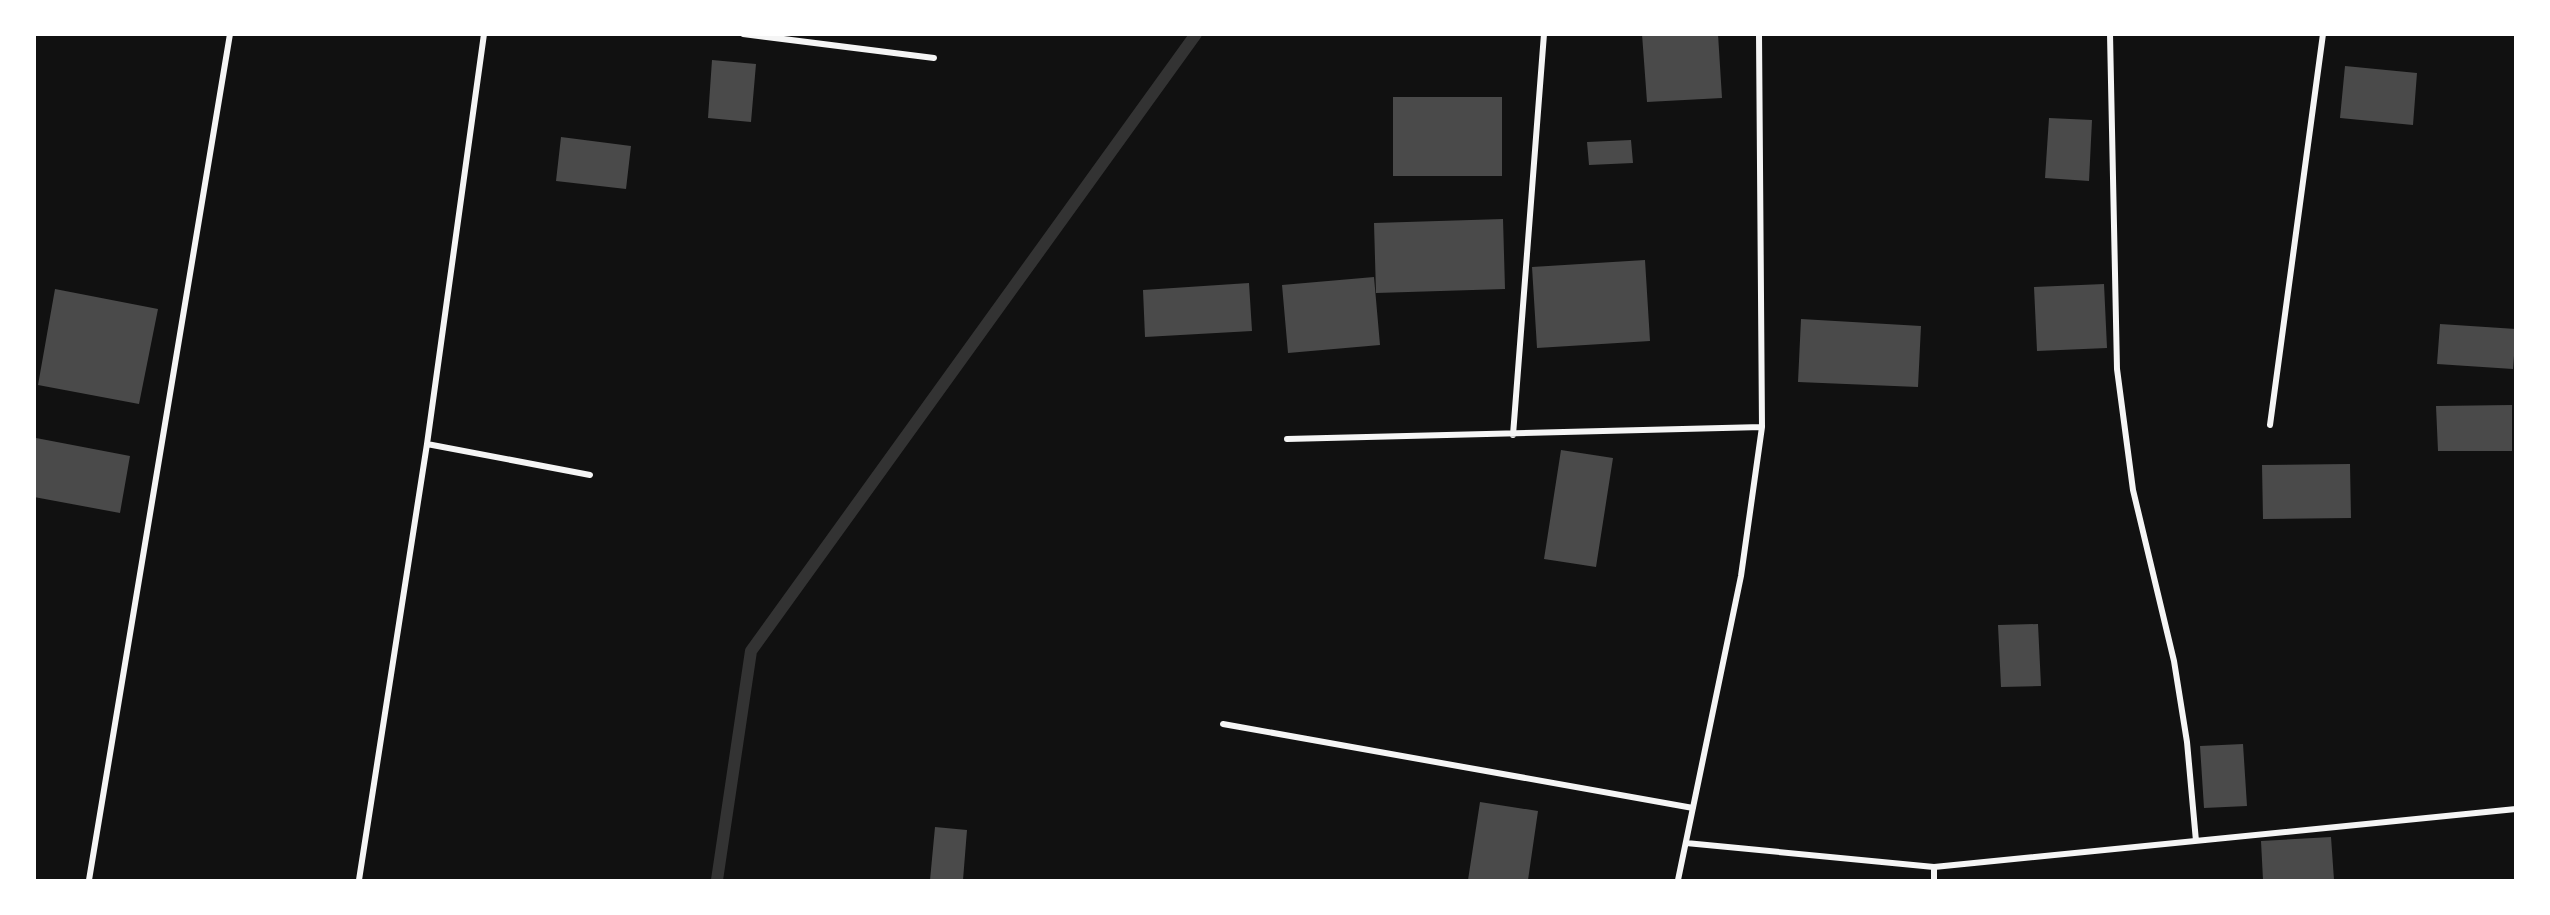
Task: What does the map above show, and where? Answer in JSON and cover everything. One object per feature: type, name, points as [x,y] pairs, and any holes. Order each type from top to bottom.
[{"type":"street","points":[[89,880],[230,34]]},
{"type":"street","points":[[359,880],[427,444],[484,34]]},
{"type":"street","points":[[743,34],[934,58]]},
{"type":"street","points":[[1513,435],[1544,34]]},
{"type":"street","points":[[1678,880],[1741,576],[1762,428],[1760,34]]},
{"type":"street","points":[[2110,34],[2117,369],[2133,490],[2174,661],[2187,742],[2196,841]]},
{"type":"street","points":[[2270,425],[2323,34]]},
{"type":"street","points":[[1287,439],[1762,428]]},
{"type":"street","points":[[427,444],[590,475]]},
{"type":"street","points":[[1223,724],[1693,808]]},
{"type":"street","points":[[1686,843],[1934,867],[2516,809]]},
{"type":"street","points":[[1934,867],[1934,880]]},
{"type":"building","points":[[1642,34],[1718,34],[1722,98],[1647,102]]},
{"type":"building","points":[[712,60],[756,64],[751,122],[708,118]]},
{"type":"building","points":[[2345,66],[2417,73],[2413,125],[2340,118]]},
{"type":"building","points":[[1393,97],[1502,97],[1502,176],[1393,176]]},
{"type":"building","points":[[2049,118],[2092,120],[2089,181],[2045,178]]},
{"type":"building","points":[[561,137],[631,146],[626,189],[556,181]]},
{"type":"building","points":[[1631,140],[1633,163],[1589,165],[1587,142]]},
{"type":"building","points":[[1503,219],[1505,289],[1376,293],[1374,223]]},
{"type":"building","points":[[1645,260],[1650,341],[1537,348],[1532,267]]},
{"type":"building","points":[[1374,277],[1380,345],[1288,353],[1282,285]]},
{"type":"building","points":[[1249,283],[1252,331],[1145,337],[1143,290]]},
{"type":"building","points":[[2104,284],[2107,348],[2037,351],[2034,287]]},
{"type":"building","points":[[55,289],[158,309],[139,404],[38,385]]},
{"type":"building","points":[[1801,319],[1921,326],[1918,387],[1798,382]]},
{"type":"building","points":[[2440,324],[2516,329],[2513,369],[2437,364]]},
{"type":"building","points":[[2512,405],[2512,451],[2438,451],[2436,406]]},
{"type":"building","points":[[36,438],[130,456],[120,513],[34,497]]},
{"type":"building","points":[[1561,450],[1613,458],[1596,567],[1544,559]]},
{"type":"building","points":[[2350,464],[2351,518],[2263,519],[2262,465]]},
{"type":"building","points":[[2038,624],[2041,686],[2001,687],[1998,625]]},
{"type":"building","points":[[2243,744],[2247,806],[2204,808],[2200,746]]},
{"type":"building","points":[[1480,802],[1538,811],[1528,880],[1468,880]]},
{"type":"building","points":[[935,827],[967,830],[963,880],[930,880]]},
{"type":"building","points":[[2331,837],[2334,880],[2263,880],[2261,841]]},
{"type":"waterway","points":[[717,880],[751,651],[1196,34]]}]
